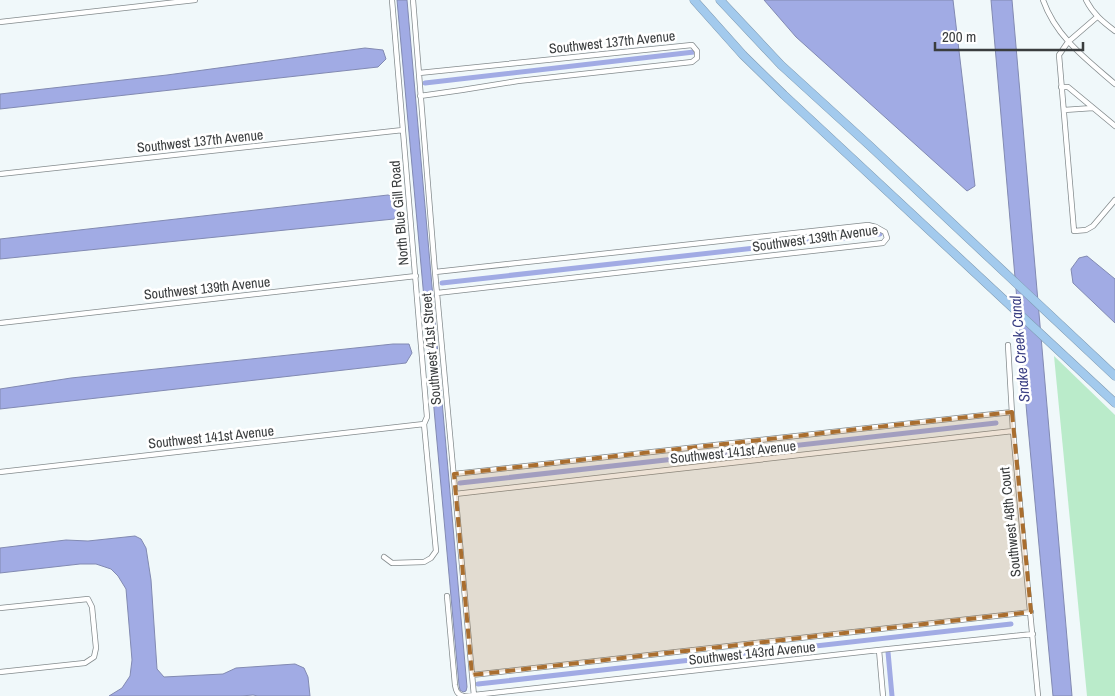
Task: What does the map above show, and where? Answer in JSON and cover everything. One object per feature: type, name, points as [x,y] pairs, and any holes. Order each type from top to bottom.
[{"type":"highway","points":[[694,0],[743,54],[784,95],[1115,403]]},
{"type":"highway","points":[[720,0],[781,65],[1115,376]]},
{"type":"street","points":[[0,22],[194,0]]},
{"type":"street","name":"North Blue Gill Road","points":[[384,557],[392,563],[424,562],[431,558],[436,551],[424,424],[427,417],[416,276],[392,0]]},
{"type":"street","name":"Southwest 41st Street","points":[[413,0],[437,293],[472,675],[472,696]]},
{"type":"street","points":[[1042,0],[1050,18],[1068,42],[1115,84]]},
{"type":"street","points":[[1086,0],[1097,17],[1115,32]]},
{"type":"street","points":[[1097,17],[1068,42],[1059,55],[1074,231],[1086,230],[1093,226],[1115,200]]},
{"type":"street","name":"Southwest 137th Avenue","points":[[418,73],[692,45],[697,51],[697,58],[692,62],[518,81],[420,96]]},
{"type":"street","points":[[1062,86],[1068,87],[1115,126]]},
{"type":"street","points":[[1064,110],[1093,108]]},
{"type":"street","name":"Southwest 137th Avenue","points":[[0,174],[403,130]]},
{"type":"street","name":"Southwest 139th Avenue","points":[[436,272],[868,225],[885,232],[887,238],[883,243],[437,293]]},
{"type":"street","name":"Southwest 139th Avenue","points":[[0,323],[416,276]]},
{"type":"street","name":"Southwest 48th Court","points":[[1008,345],[1013,431],[1038,696]]},
{"type":"street","name":"Southwest 141st Avenue","points":[[454,474],[1012,412]]},
{"type":"street","name":"Southwest 141st Avenue","points":[[0,472],[424,424]]},
{"type":"street","name":"Southwest 141st Avenue","points":[[455,494],[1013,431]]},
{"type":"street","points":[[447,596],[454,685],[456,691],[464,696]]},
{"type":"street","points":[[0,608],[88,599],[92,607],[96,648],[94,657],[85,663],[0,672]]},
{"type":"street","name":"Southwest 143rd Avenue","points":[[472,675],[1031,612]]},
{"type":"street","name":"Southwest 143rd Avenue","points":[[464,696],[1033,634]]},
{"type":"street","points":[[879,650],[883,696]]},
{"type":"highlighted area","points":[[1012,412],[1031,612],[472,675],[454,474]]},
{"type":"green space","points":[[1054,356],[1115,415],[1115,696],[1087,696]]},
{"type":"water","points":[[397,0],[407,0],[467,687],[466,691],[463,692],[460,690],[459,685]]},
{"type":"water","points":[[764,0],[953,0],[975,186],[967,191],[796,37]]},
{"type":"water","points":[[991,0],[1012,0],[1072,696],[1053,696]]},
{"type":"water","points":[[365,48],[383,50],[386,59],[378,67],[0,109],[0,94],[167,75]]},
{"type":"water","points":[[388,195],[400,199],[401,210],[394,219],[0,259],[0,239]]},
{"type":"water","points":[[1087,256],[1115,279],[1115,323],[1073,283],[1071,269],[1079,258]]},
{"type":"water","points":[[393,344],[409,344],[412,353],[406,363],[0,409],[0,389],[71,378]]},
{"type":"water","points":[[135,536],[141,539],[146,548],[151,580],[157,669],[164,677],[223,674],[236,668],[295,664],[304,668],[308,677],[310,696],[109,696],[122,688],[130,676],[132,660],[126,589],[118,576],[111,569],[96,564],[0,573],[0,548],[66,540],[88,541]]},
{"type":"waterway","points":[[425,83],[694,52]]},
{"type":"waterway","points":[[442,283],[880,234]]},
{"type":"waterway","points":[[460,483],[996,423]]},
{"type":"waterway","points":[[478,684],[1011,624]]},
{"type":"waterway","points":[[888,652],[892,696]]},
{"type":"water label","name":"Snake Creek Canal","points":[[1020,349]]}]
